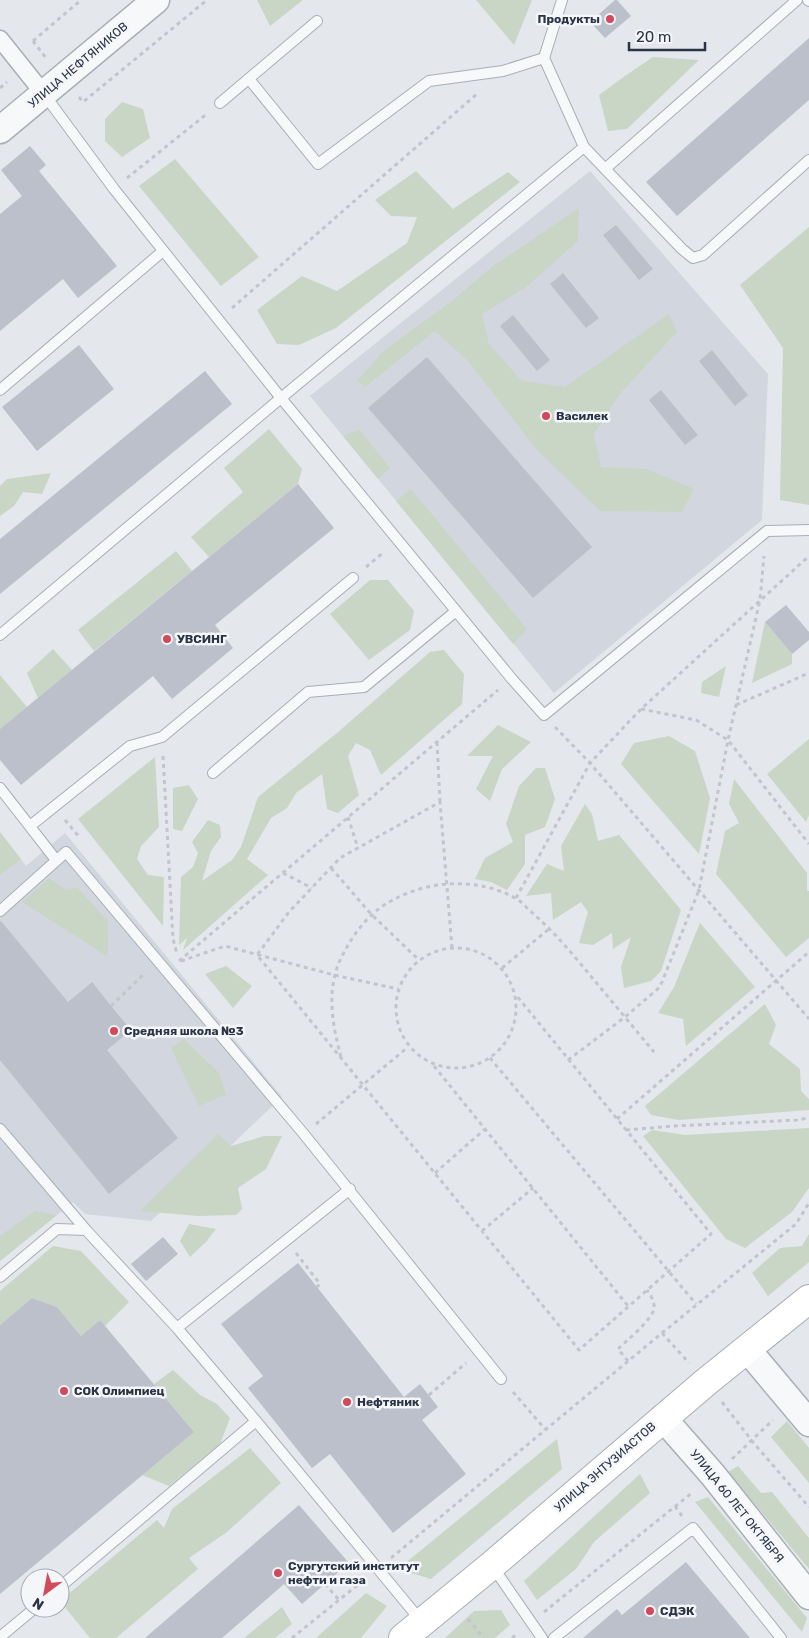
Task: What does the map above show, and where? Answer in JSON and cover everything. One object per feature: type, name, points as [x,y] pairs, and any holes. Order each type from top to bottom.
[{"type":"main road","name":"УЛИЦА ЭНТУЗИАСТОВ","points":[[412,1630],[492,1565],[706,1382],[809,1299]]},
{"type":"street","name":"УЛИЦА НЕФТЯНИКОВ","points":[[0,130],[156,0]]},
{"type":"street","points":[[0,39],[44,94]]},
{"type":"street","points":[[747,1349],[809,1423]]},
{"type":"street","name":"УЛИЦА 60 ЛЕТ ОКТЯБРЯ","points":[[663,1418],[713,1475],[809,1596]]},
{"type":"lane","points":[[562,0],[544,58],[584,147],[692,258],[703,256],[809,160]]},
{"type":"lane","points":[[605,169],[795,0]]},
{"type":"lane","points":[[220,103],[316,21]]},
{"type":"lane","points":[[249,79],[318,164],[429,81],[502,71],[544,58]]},
{"type":"lane","points":[[44,94],[114,189],[218,320],[512,679],[544,715],[767,530],[809,530]]},
{"type":"lane","points":[[0,635],[281,398],[584,147]]},
{"type":"lane","points":[[0,390],[163,251]]},
{"type":"lane","points":[[30,826],[130,746],[162,737],[353,578]]},
{"type":"lane","points":[[213,773],[308,692],[364,687],[456,611]]},
{"type":"lane","points":[[0,788],[56,860]]},
{"type":"lane","points":[[0,911],[66,852],[304,1133],[501,1378]]},
{"type":"lane","points":[[0,1129],[86,1230],[177,1328],[378,1568],[412,1630]]},
{"type":"lane","points":[[177,1328],[350,1189]]},
{"type":"lane","points":[[0,1277],[57,1229],[86,1230]]},
{"type":"lane","points":[[70,1579],[256,1421]]},
{"type":"lane","points":[[554,1638],[693,1528],[781,1638]]},
{"type":"lane","points":[[492,1565],[542,1638]]},
{"type":"lane","points":[[0,1637],[23,1618]]},
{"type":"path","points":[[0,88],[12,78],[33,41],[81,0]]},
{"type":"path","points":[[218,320],[502,71]]},
{"type":"path","points":[[114,189],[220,103]]},
{"type":"path","points":[[568,1060],[625,1017],[660,987],[698,890],[728,740],[760,600],[767,530]]},
{"type":"path","points":[[353,578],[398,540]]},
{"type":"path","points":[[516,898],[590,763],[641,709],[809,556]]},
{"type":"path","points":[[736,705],[809,673]]},
{"type":"path","points":[[178,962],[512,679]]},
{"type":"path","points":[[641,709],[696,720],[728,740],[809,844]]},
{"type":"path","points":[[544,715],[590,763],[809,1019]]},
{"type":"path","points":[[162,737],[173,939],[178,962]]},
{"type":"path","points":[[437,741],[452,948]]},
{"type":"path","points":[[257,955],[288,912],[340,858],[440,802]]},
{"type":"path","points":[[348,817],[358,848]]},
{"type":"path","points":[[330,868],[372,915],[419,960]]},
{"type":"path","points":[[283,873],[312,888]]},
{"type":"path","points":[[342,1059],[335,1035],[332,1009],[334,975],[340,959],[354,935],[372,915],[390,901],[419,889],[447,884],[472,884],[495,889],[516,898],[550,928],[654,1052]]},
{"type":"path","points":[[502,968],[550,928]]},
{"type":"path","points":[[178,962],[225,946],[334,975],[398,989]]},
{"type":"path","points":[[257,955],[579,1350],[711,1234],[516,995],[502,968],[483,954],[452,948],[436,951],[419,960],[405,976],[398,989],[397,1022],[408,1047],[434,1065],[628,1306]]},
{"type":"path","points":[[617,1119],[809,952]]},
{"type":"path","points":[[111,1006],[158,961]]},
{"type":"path","points":[[434,1065],[470,1068],[490,1058],[508,1041],[516,1022],[516,995]]},
{"type":"path","points":[[304,1133],[408,1047]]},
{"type":"path","points":[[490,1058],[696,1304]]},
{"type":"path","points":[[625,1130],[809,1118]]},
{"type":"path","points":[[435,1173],[485,1129]]},
{"type":"path","points":[[482,1231],[533,1188]]},
{"type":"path","points":[[292,1638],[696,1304],[796,1224],[809,1203]]},
{"type":"path","points":[[287,1240],[320,1284],[317,1287]]},
{"type":"path","points":[[628,1361],[618,1349],[651,1317],[654,1308],[652,1297],[647,1290]]},
{"type":"path","points":[[662,1333],[706,1382],[752,1441],[809,1507]]},
{"type":"path","points":[[429,1396],[480,1352]]},
{"type":"path","points":[[512,1390],[545,1429]]},
{"type":"path","points":[[512,1638],[713,1475],[752,1441],[791,1401]]},
{"type":"path","points":[[325,1584],[339,1600]]},
{"type":"shaded area","name":"Василек","points":[[590,171],[768,374],[762,520],[554,693],[310,396]]},
{"type":"shaded area","name":"Средняя школа №3","points":[[0,832],[26,866],[65,833],[282,1097],[151,1221],[85,1214],[73,1202],[0,1261]]},
{"type":"green space","points":[[257,0],[303,0],[270,26]]},
{"type":"green space","points":[[476,0],[532,0],[514,45]]},
{"type":"green space","points":[[653,57],[699,60],[627,129],[608,131],[599,95]]},
{"type":"green space","points":[[122,102],[143,109],[150,138],[122,157],[105,141],[105,119]]},
{"type":"green space","points":[[175,159],[259,257],[221,286],[139,186]]},
{"type":"green space","points":[[416,171],[453,209],[508,172],[520,182],[336,328],[299,345],[277,344],[257,310],[302,276],[337,291],[407,243],[417,217],[391,216],[375,200]]},
{"type":"green space","points":[[579,208],[578,241],[525,288],[482,314],[489,344],[522,381],[565,387],[669,314],[677,332],[619,395],[594,434],[601,467],[647,469],[694,489],[682,512],[600,511],[536,449],[469,362],[435,331],[365,387],[357,381],[382,352],[452,301],[493,266]]},
{"type":"green space","points":[[809,227],[809,505],[780,500],[783,348],[740,285]]},
{"type":"green space","points":[[269,429],[302,469],[298,484],[209,557],[191,537],[243,492],[224,468]]},
{"type":"green space","points":[[359,429],[390,468],[378,479],[343,436]]},
{"type":"green space","points":[[51,473],[42,494],[23,492],[14,506],[0,516],[0,486],[7,479]]},
{"type":"green space","points":[[411,489],[527,629],[513,644],[396,501]]},
{"type":"green space","points":[[176,551],[192,571],[94,651],[78,630]]},
{"type":"green space","points":[[370,580],[388,580],[414,611],[410,630],[369,660],[330,614]]},
{"type":"green space","points":[[765,622],[792,654],[792,664],[752,683]]},
{"type":"green space","points":[[53,649],[72,670],[38,698],[27,673]]},
{"type":"green space","points":[[444,650],[464,674],[462,704],[381,775],[370,750],[356,743],[348,756],[359,795],[338,813],[327,809],[322,774],[296,793],[287,808],[271,818],[247,859],[268,875],[183,950],[187,938],[179,945],[181,877],[193,867],[198,853],[192,842],[208,820],[220,825],[221,837],[211,851],[202,881],[232,860],[241,847],[258,797],[337,733],[430,652]]},
{"type":"green space","points":[[726,666],[719,697],[701,693],[702,682]]},
{"type":"green space","points":[[0,675],[27,707],[0,729]]},
{"type":"green space","points":[[498,725],[531,742],[502,769],[490,801],[476,789],[493,756],[467,756]]},
{"type":"green space","points":[[669,736],[695,751],[710,798],[699,854],[621,764],[634,743]]},
{"type":"green space","points":[[809,739],[809,815],[806,822],[767,774]]},
{"type":"green space","points":[[155,757],[159,827],[141,846],[137,859],[148,875],[164,877],[163,926],[78,819]]},
{"type":"green space","points":[[536,768],[545,768],[555,799],[545,827],[525,835],[525,864],[507,890],[491,882],[475,879],[485,858],[513,842],[506,824],[519,786]]},
{"type":"green space","points":[[734,779],[807,873],[809,938],[786,957],[716,874],[725,831],[739,823],[729,804]]},
{"type":"green space","points":[[189,785],[198,799],[182,831],[173,829],[173,788]]},
{"type":"green space","points":[[585,804],[592,814],[598,841],[619,835],[681,910],[661,971],[651,981],[624,988],[621,967],[631,937],[613,949],[612,933],[593,945],[579,943],[588,912],[581,902],[553,920],[551,893],[526,896],[547,864],[564,871],[561,846]]},
{"type":"green space","points":[[0,832],[21,859],[0,875]]},
{"type":"green space","points":[[49,878],[66,890],[77,887],[108,921],[107,956],[22,902]]},
{"type":"green space","points":[[700,923],[755,987],[686,1046],[683,1019],[658,1013],[674,987]]},
{"type":"green space","points":[[226,966],[252,986],[233,1008],[205,974]]},
{"type":"green space","points":[[765,1004],[776,1025],[769,1044],[800,1069],[801,1091],[809,1099],[809,1110],[679,1120],[651,1115],[645,1106]]},
{"type":"green space","points":[[184,1039],[219,1073],[226,1095],[199,1106],[171,1048]]},
{"type":"green space","points":[[809,1128],[809,1188],[792,1212],[745,1248],[726,1239],[643,1136],[652,1130],[685,1135]]},
{"type":"green space","points":[[218,1134],[231,1146],[264,1136],[282,1136],[266,1169],[238,1188],[242,1209],[236,1215],[198,1216],[140,1211]]},
{"type":"green space","points":[[35,1211],[57,1215],[0,1261],[0,1236]]},
{"type":"green space","points":[[189,1224],[216,1229],[206,1242],[190,1257],[180,1241]]},
{"type":"green space","points":[[809,1234],[809,1262],[768,1296],[752,1273],[780,1248],[802,1246]]},
{"type":"green space","points":[[53,1246],[81,1251],[129,1302],[105,1326],[100,1320],[81,1336],[57,1307],[32,1298],[0,1325],[0,1291]]},
{"type":"green space","points":[[173,1370],[200,1395],[217,1404],[230,1418],[220,1444],[169,1486],[142,1475],[194,1432],[154,1384]]},
{"type":"green space","points":[[787,1421],[809,1448],[809,1483],[771,1437]]},
{"type":"green space","points":[[557,1439],[562,1469],[431,1579],[398,1569]]},
{"type":"green space","points":[[250,1448],[281,1483],[227,1532],[189,1558],[198,1569],[116,1638],[90,1638],[70,1613],[70,1593],[157,1520],[164,1528],[172,1509]]},
{"type":"green space","points":[[738,1466],[761,1493],[772,1492],[809,1538],[809,1569],[728,1472]]},
{"type":"green space","points":[[640,1474],[650,1493],[594,1542],[576,1569],[537,1600],[524,1581]]},
{"type":"green space","points":[[708,1497],[807,1618],[802,1632],[695,1502]]},
{"type":"green space","points":[[366,1593],[387,1606],[361,1638],[316,1638]]},
{"type":"green space","points":[[282,1607],[292,1624],[275,1638],[244,1638]]},
{"type":"green space","points":[[501,1610],[510,1625],[495,1638],[445,1638],[474,1611]]},
{"type":"building","name":"Продукты","points":[[615,0],[631,16],[605,38],[590,22]]},
{"type":"building","points":[[809,38],[809,100],[677,216],[646,182]]},
{"type":"building","points":[[30,146],[46,165],[39,171],[117,266],[78,298],[63,279],[0,331],[0,214],[22,196],[1,170]]},
{"type":"building","points":[[616,225],[653,269],[639,280],[603,235]]},
{"type":"building","points":[[563,273],[599,318],[586,328],[550,284]]},
{"type":"building","points":[[513,315],[550,360],[537,371],[500,326]]},
{"type":"building","points":[[79,345],[114,389],[37,451],[2,407]]},
{"type":"building","points":[[712,350],[748,395],[735,406],[699,361]]},
{"type":"building","points":[[427,357],[592,547],[533,598],[368,408]]},
{"type":"building","points":[[205,371],[232,404],[0,594],[0,539]]},
{"type":"building","points":[[661,390],[698,435],[685,445],[649,400]]},
{"type":"building","name":"УВСИНГ","points":[[298,484],[334,528],[215,625],[233,648],[172,699],[153,676],[21,785],[0,760],[0,729]]},
{"type":"building","points":[[786,605],[809,632],[809,640],[792,654],[765,622]]},
{"type":"building","points":[[1,921],[68,1002],[92,982],[131,1030],[107,1050],[178,1138],[109,1194],[0,1060]]},
{"type":"building","points":[[163,1237],[178,1254],[146,1281],[131,1264]]},
{"type":"building","name":"Нефтяник","points":[[298,1263],[404,1397],[420,1384],[438,1407],[422,1420],[466,1474],[393,1533],[330,1454],[312,1468],[248,1388],[263,1376],[221,1324]]},
{"type":"building","name":"СОК Олимпиец","points":[[32,1298],[57,1307],[81,1336],[100,1320],[194,1432],[31,1568],[20,1568],[20,1577],[0,1594],[0,1325]]},
{"type":"building","name":"Сургутский институт нефти и газа","points":[[299,1505],[349,1563],[302,1604],[284,1584],[222,1638],[145,1638]]},
{"type":"building","points":[[686,1562],[750,1638],[583,1638],[617,1609],[622,1615]]},
{"type":"place","name":"Продукты","points":[[610,19]]},
{"type":"place","name":"Василек","points":[[546,416]]},
{"type":"place","name":"УВСИНГ","points":[[167,639]]},
{"type":"place","name":"Средняя школа №3","points":[[114,1031]]},
{"type":"place","name":"СОК Олимпиец","points":[[64,1391]]},
{"type":"place","name":"Нефтяник","points":[[347,1402]]},
{"type":"place","name":"Сургутский институт нефти и газа","points":[[278,1573]]},
{"type":"place","name":"СДЭК","points":[[650,1611]]}]
